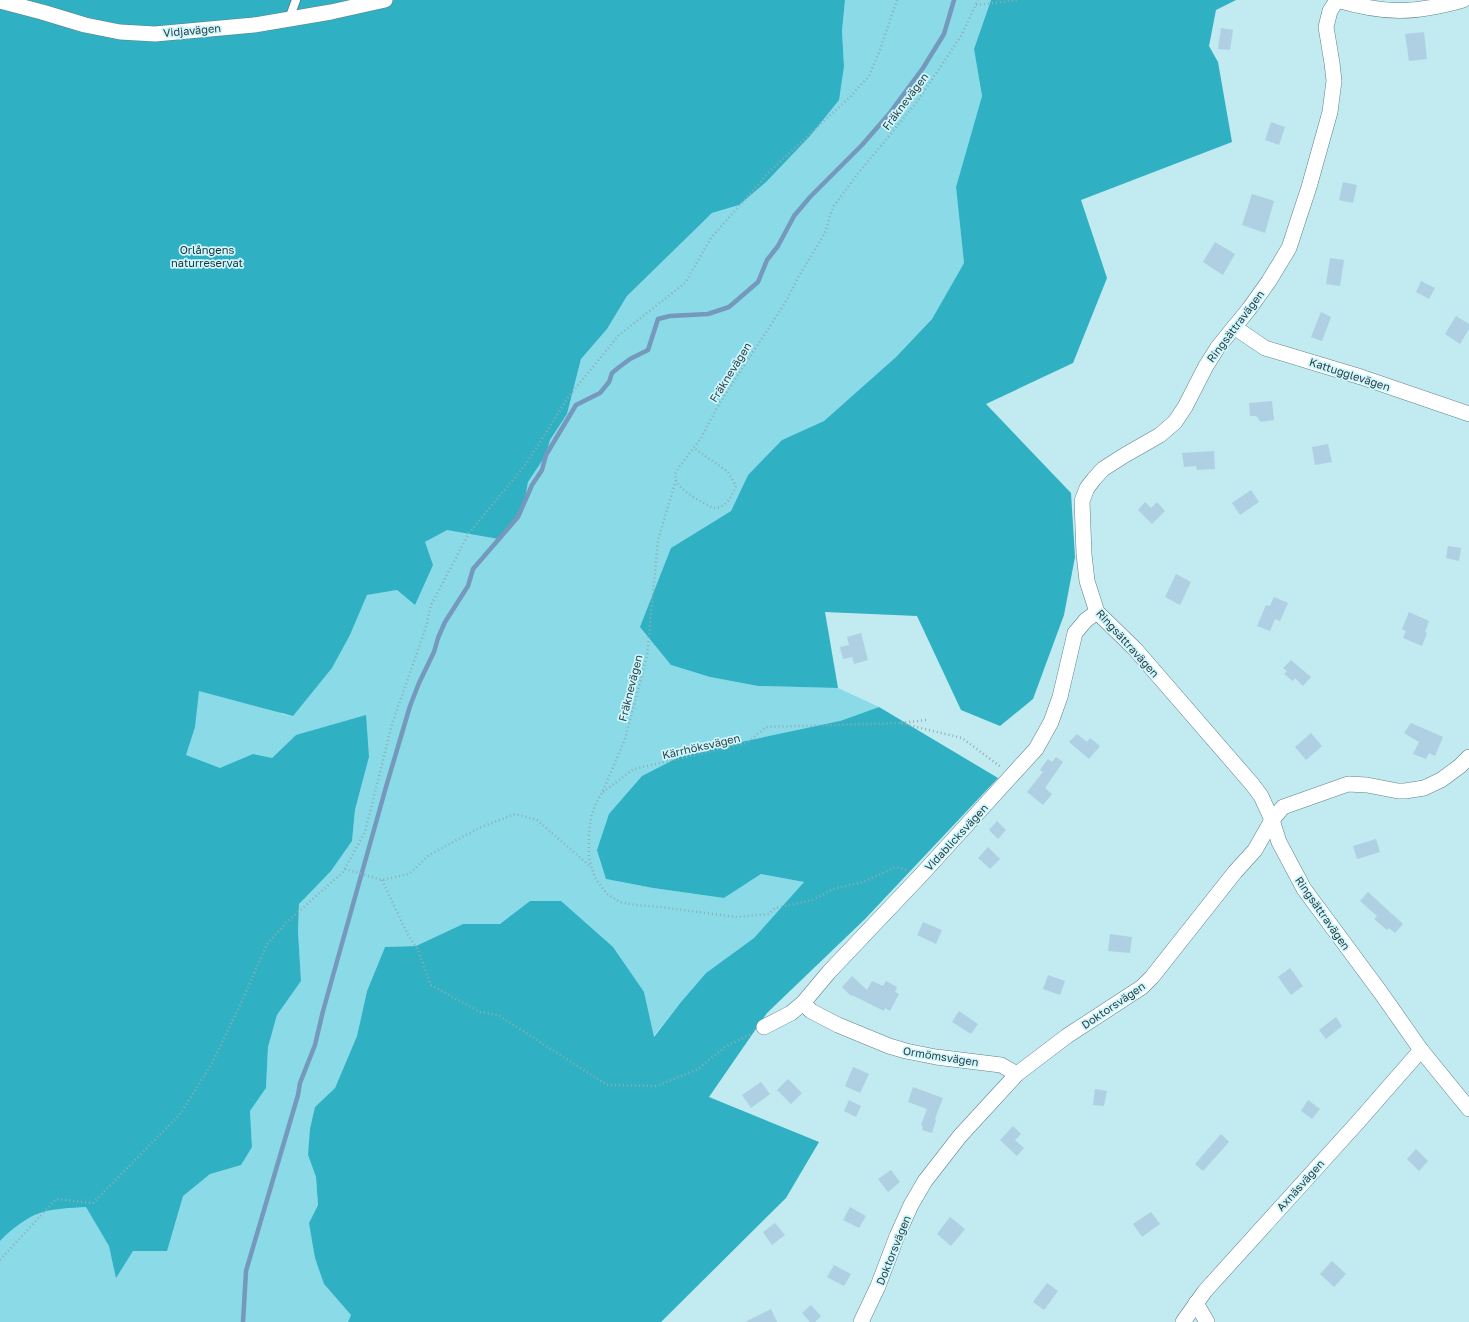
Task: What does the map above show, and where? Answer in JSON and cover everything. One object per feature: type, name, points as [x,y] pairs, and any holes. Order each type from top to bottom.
[{"type":"street","name":"Vidjavägen","points":[[0,1],[85,25],[120,32],[154,34],[254,25],[331,12],[385,0]]},
{"type":"street","points":[[1337,0],[1371,9],[1394,11],[1420,10],[1440,7],[1463,0]]},
{"type":"street","name":"Ringsättravägen","points":[[1337,0],[1330,11],[1326,27],[1334,81],[1332,102],[1304,202],[1289,248],[1269,281],[1249,309],[1218,347],[1175,422],[1160,435],[1103,469],[1084,493],[1082,501],[1084,554],[1087,581],[1097,612],[1134,649],[1237,765],[1261,796],[1272,820],[1279,842],[1304,889],[1421,1050],[1469,1109]]},
{"type":"street","name":"Kattugglevägen","points":[[1234,327],[1265,348],[1469,414]]},
{"type":"street","name":"Vidablicksvägen","points":[[764,1027],[791,1012],[803,1003],[825,976],[922,874],[1036,749],[1045,735],[1060,697],[1075,633],[1086,620],[1097,612]]},
{"type":"street","name":"Doktorsvägen","points":[[861,1322],[878,1286],[897,1236],[911,1205],[925,1181],[960,1136],[1017,1074],[1068,1036],[1142,987],[1152,977],[1235,872],[1255,850],[1272,820],[1283,808],[1348,784],[1367,785],[1398,791],[1424,788],[1441,780],[1460,766],[1469,757]]},
{"type":"street","name":"Ormömsvägen","points":[[803,1003],[811,1011],[838,1025],[894,1048],[936,1057],[1002,1065],[1017,1074]]},
{"type":"street","name":"Axnäsvägen","points":[[1183,1322],[1196,1303],[1226,1266],[1421,1050]]},
{"type":"street","points":[[1196,1303],[1207,1322]]},
{"type":"lane","points":[[289,19],[296,0]]},
{"type":"path","points":[[0,1260],[56,1199],[93,1203],[180,1113],[212,1063],[242,1001],[267,944],[287,922],[343,872],[365,832],[392,724],[426,627],[431,605],[469,533],[526,464],[569,396],[619,336],[685,283],[711,238],[765,177],[869,76],[898,0]]},
{"type":"path","name":"Fräknevägen","points":[[591,867],[589,847],[591,817],[596,802],[602,792],[625,739],[647,656],[658,540],[676,480],[675,474],[694,448],[719,404],[786,303],[799,276],[825,233],[834,206],[856,176],[917,102],[961,36],[978,0]]},
{"type":"path","points":[[976,5],[1019,0]]},
{"type":"path","points":[[676,480],[678,485],[713,508],[723,506],[734,493],[736,486],[728,472],[694,448]]},
{"type":"path","name":"Kärrhöksvägen","points":[[602,792],[634,769],[747,743],[766,727],[900,723],[926,720]]},
{"type":"path","name":"Kärrhöksvägen","points":[[900,723],[962,738],[1012,776]]},
{"type":"path","points":[[345,869],[382,880],[409,874],[429,856],[479,828],[515,814],[537,820],[591,867],[595,878],[607,894],[620,902],[636,905],[736,917],[769,914],[775,908],[813,900],[833,889],[863,882],[896,867],[922,874]]},
{"type":"path","points":[[382,880],[407,933],[418,950],[431,985],[480,1012],[498,1015],[607,1085],[657,1086],[698,1069],[725,1046],[764,1027]]},
{"type":"green space","name":"Orlångens naturreservat","points":[[0,0],[845,0],[842,31],[844,66],[839,100],[810,136],[766,182],[739,205],[712,213],[627,296],[607,329],[581,359],[567,414],[550,440],[546,455],[528,482],[525,499],[518,517],[499,539],[447,530],[425,542],[433,565],[415,605],[397,590],[367,595],[350,635],[332,668],[293,716],[199,691],[195,727],[186,755],[220,768],[253,754],[272,758],[296,735],[366,715],[369,757],[355,810],[352,841],[331,871],[299,904],[298,931],[301,981],[277,1015],[268,1047],[266,1088],[250,1111],[252,1147],[241,1165],[210,1174],[183,1196],[167,1251],[133,1251],[116,1278],[109,1246],[86,1207],[55,1209],[37,1214],[17,1226],[0,1241]]},
{"type":"green space","points":[[503,0],[281,714],[292,716],[332,668],[350,635],[367,595],[397,590],[415,605],[425,542],[447,529],[469,533],[525,499],[528,482],[546,455],[550,440],[567,414],[581,359],[607,329],[627,296],[712,213],[739,205],[844,66],[842,31],[845,0],[991,0],[974,49],[982,96],[956,187],[964,263],[932,319],[896,357],[824,421],[782,440],[748,475],[731,511],[671,548],[671,665],[710,677],[758,686],[838,688],[879,707],[840,721],[606,879],[653,888],[724,898],[761,874],[804,882],[754,938],[706,973],[653,1037],[644,992],[530,901],[500,924],[463,924],[416,946],[385,947],[367,991],[357,1036],[335,1088],[315,1107],[308,1155],[316,1177],[318,1205],[309,1223],[324,1284],[351,1315],[348,1322],[0,1322],[0,16]],"holes":[[[296,735],[369,757],[355,810],[352,841],[331,871],[299,903],[298,931],[301,981],[277,1015],[268,1047],[266,1088],[250,1111],[252,1147],[207,1176],[272,758]]]},
{"type":"green space","points":[[991,0],[1236,0],[1216,10],[1209,46],[1218,62],[1232,142],[1081,200],[1107,278],[1073,363],[986,404],[1071,493],[1075,557],[1064,615],[1033,699],[1000,726],[961,710],[917,616],[825,612],[838,688],[758,686],[710,677],[671,665],[640,627],[671,548],[731,511],[748,475],[782,440],[824,421],[896,357],[932,319],[964,263],[956,187],[982,96],[974,49]]},
{"type":"green space","points":[[879,707],[998,778],[865,919],[767,1013],[709,1097],[819,1142],[786,1198],[661,1322],[348,1322],[351,1315],[324,1284],[315,1258],[309,1223],[318,1205],[316,1177],[308,1155],[310,1129],[315,1107],[335,1088],[357,1036],[367,991],[385,947],[416,946],[463,924],[500,924],[530,901],[561,901],[613,947],[644,992],[654,1037],[706,973],[754,938],[804,882],[761,874],[724,898],[653,888],[606,879],[597,850],[609,814],[642,776],[685,754],[840,721]]},
{"type":"building","points":[[1221,28],[1233,30],[1230,50],[1218,49]]},
{"type":"building","points":[[1424,32],[1427,59],[1409,61],[1405,34]]},
{"type":"building","points":[[1271,122],[1285,127],[1279,145],[1265,140]]},
{"type":"building","points":[[1343,182],[1357,185],[1353,203],[1339,200]]},
{"type":"building","points":[[1252,194],[1274,201],[1265,233],[1242,225]]},
{"type":"building","points":[[1215,242],[1235,254],[1223,275],[1203,262]]},
{"type":"building","points":[[1330,258],[1344,260],[1340,286],[1326,284]]},
{"type":"building","points":[[1421,281],[1435,288],[1429,299],[1416,292]]},
{"type":"building","points":[[1321,312],[1331,317],[1322,341],[1311,337]]},
{"type":"building","points":[[1456,316],[1469,324],[1469,329],[1460,344],[1445,334]]},
{"type":"building","points":[[1272,401],[1274,420],[1261,422],[1256,416],[1250,416],[1249,403]]},
{"type":"building","points":[[1328,444],[1332,462],[1315,465],[1312,447]]},
{"type":"building","points":[[1214,451],[1215,469],[1197,470],[1196,466],[1184,467],[1182,453]]},
{"type":"building","points":[[1251,490],[1259,502],[1240,515],[1232,503]]},
{"type":"building","points":[[1145,502],[1151,508],[1157,502],[1165,511],[1152,524],[1138,510]]},
{"type":"building","points":[[1448,546],[1461,548],[1459,561],[1446,558]]},
{"type":"building","points":[[1176,574],[1191,582],[1180,605],[1165,597]]},
{"type":"building","points":[[1274,597],[1288,603],[1280,621],[1275,619],[1270,631],[1257,626],[1266,605],[1270,606]]},
{"type":"building","points":[[1409,612],[1429,621],[1425,632],[1427,633],[1422,646],[1403,638],[1406,631],[1402,629]]},
{"type":"building","points":[[861,633],[868,660],[854,664],[852,657],[843,659],[840,647],[849,645],[847,637]]},
{"type":"building","points":[[1291,660],[1311,677],[1303,686],[1295,678],[1293,681],[1284,674],[1287,671],[1283,668]]},
{"type":"building","points":[[1411,723],[1443,737],[1435,756],[1429,753],[1426,759],[1413,754],[1419,742],[1404,733]]},
{"type":"building","points":[[1311,733],[1322,746],[1306,760],[1295,747]]},
{"type":"building","points":[[1077,734],[1087,742],[1090,738],[1100,746],[1089,759],[1069,742]]},
{"type":"building","points":[[1056,757],[1063,762],[1045,788],[1052,794],[1043,805],[1027,792],[1043,772],[1040,770],[1048,759],[1052,762]]},
{"type":"building","points":[[997,821],[1006,830],[998,839],[989,830]]},
{"type":"building","points":[[1376,839],[1380,852],[1357,859],[1353,846]]},
{"type":"building","points":[[988,847],[1000,859],[990,869],[978,858]]},
{"type":"building","points":[[1368,892],[1403,924],[1395,933],[1389,928],[1387,930],[1374,919],[1377,916],[1360,901]]},
{"type":"building","points":[[923,922],[942,930],[936,944],[917,935]]},
{"type":"building","points":[[1110,934],[1132,937],[1130,953],[1108,951]]},
{"type":"building","points":[[1290,968],[1303,986],[1291,995],[1278,977]]},
{"type":"building","points":[[1048,975],[1065,981],[1060,995],[1043,989]]},
{"type":"building","points":[[852,976],[867,990],[872,981],[883,986],[886,981],[897,987],[895,992],[899,994],[890,1011],[885,1008],[884,1011],[852,995],[851,996],[842,987]]},
{"type":"building","points":[[959,1011],[978,1024],[971,1034],[952,1022]]},
{"type":"building","points":[[1336,1017],[1342,1026],[1326,1039],[1319,1030]]},
{"type":"building","points":[[853,1067],[869,1074],[860,1093],[845,1086]]},
{"type":"building","points":[[788,1079],[802,1093],[791,1104],[777,1090]]},
{"type":"building","points":[[761,1082],[770,1094],[751,1108],[742,1095]]},
{"type":"building","points":[[913,1087],[943,1098],[935,1119],[932,1133],[922,1130],[923,1126],[921,1125],[927,1109],[908,1102]]},
{"type":"building","points":[[1095,1089],[1107,1091],[1104,1106],[1093,1105]]},
{"type":"building","points":[[849,1100],[861,1106],[856,1117],[844,1111]]},
{"type":"building","points":[[1308,1100],[1320,1109],[1312,1119],[1301,1111]]},
{"type":"building","points":[[1013,1126],[1021,1134],[1015,1140],[1024,1148],[1017,1156],[1000,1140]]},
{"type":"building","points":[[1221,1134],[1229,1142],[1203,1171],[1195,1164]]},
{"type":"building","points":[[1416,1149],[1428,1161],[1419,1171],[1407,1159]]},
{"type":"building","points":[[891,1170],[900,1182],[888,1192],[878,1179]]},
{"type":"building","points":[[850,1207],[866,1216],[859,1228],[843,1220]]},
{"type":"building","points":[[1151,1212],[1160,1224],[1142,1237],[1133,1224]]},
{"type":"building","points":[[950,1217],[965,1229],[951,1246],[937,1234]]},
{"type":"building","points":[[775,1223],[785,1235],[772,1245],[763,1232]]},
{"type":"building","points":[[1332,1261],[1346,1274],[1334,1287],[1320,1274]]},
{"type":"building","points":[[834,1265],[851,1274],[844,1286],[827,1277]]},
{"type":"building","points":[[1047,1283],[1058,1291],[1044,1310],[1033,1302]]},
{"type":"building","points":[[811,1305],[821,1316],[815,1322],[810,1322],[802,1313]]},
{"type":"building","points":[[771,1309],[777,1322],[745,1322]]},
{"type":"waterway","points":[[243,1322],[246,1271],[298,1095],[300,1083],[315,1045],[323,1011],[410,706],[434,652],[445,622],[468,586],[473,569],[518,517],[532,485],[542,470],[546,455],[576,405],[600,393],[609,382],[612,373],[630,359],[648,350],[658,319],[670,316],[708,314],[729,307],[758,282],[767,260],[778,246],[794,216],[810,197],[862,145],[889,114],[923,68],[944,34],[954,0]]}]
